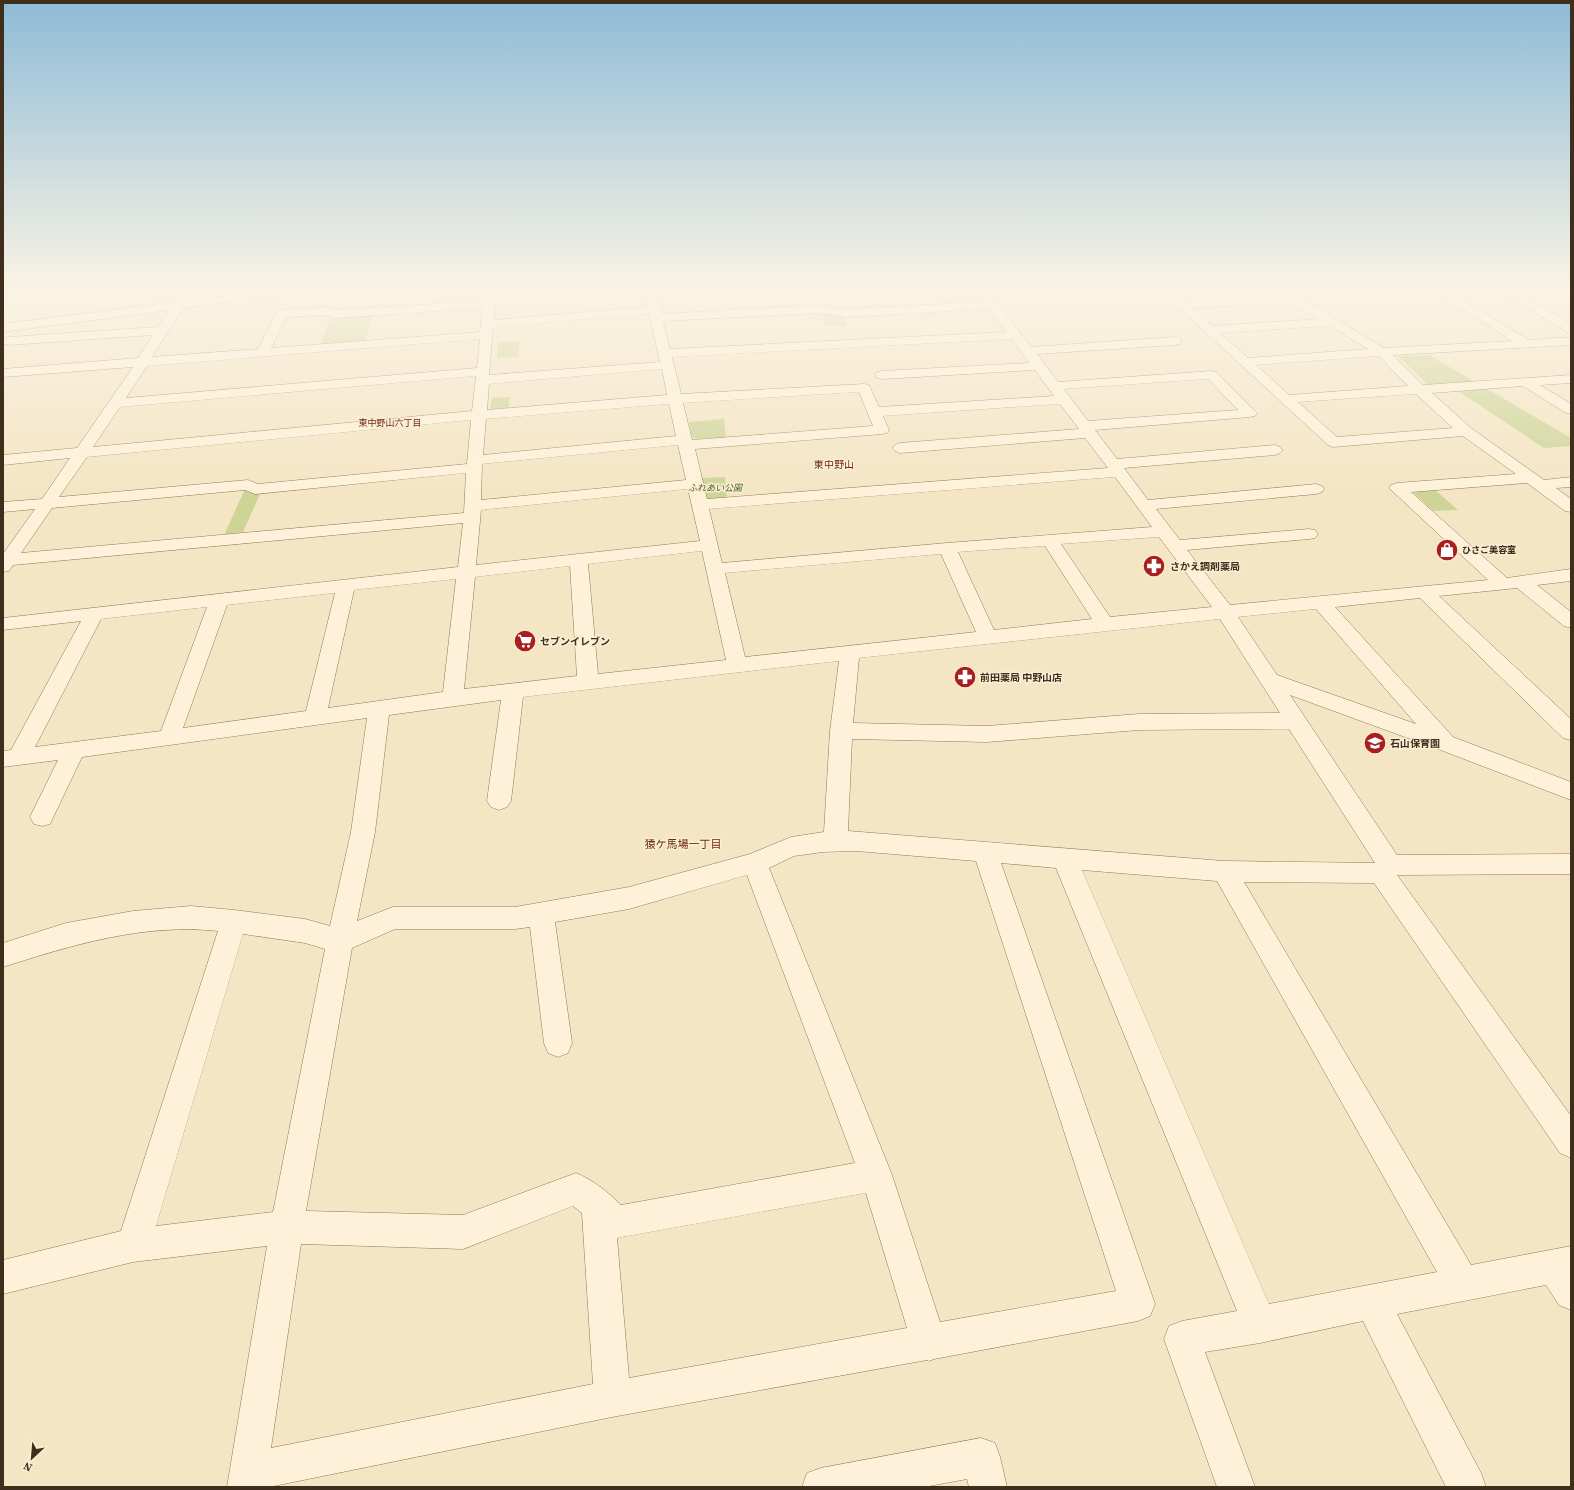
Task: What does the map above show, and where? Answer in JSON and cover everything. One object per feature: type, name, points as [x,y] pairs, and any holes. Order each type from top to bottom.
[{"type":"street","points":[[6,564],[116,403],[145,356]]},
{"type":"street","points":[[3,373],[220,356]]},
{"type":"street","points":[[453,698],[472,512],[485,356]]},
{"type":"street","points":[[664,356],[736,664]]},
{"type":"street","points":[[116,403],[483,376],[716,356]]},
{"type":"street","points":[[1031,356],[1225,612],[1270,680],[1386,869],[1571,1142]]},
{"type":"street","points":[[1238,356],[1334,442],[1466,431]]},
{"type":"street","points":[[1245,362],[1334,356]]},
{"type":"street","points":[[1386,356],[1420,390],[1466,431],[1571,507]]},
{"type":"street","points":[[882,375],[1039,366]]},
{"type":"street","points":[[900,448],[1250,413],[1211,375],[1054,386]]},
{"type":"street","points":[[1286,399],[1571,379]]},
{"type":"street","points":[[1525,382],[1571,410]]},
{"type":"street","points":[[3,460],[479,415],[674,399],[864,388],[882,430],[684,442],[255,489],[248,485],[3,507]]},
{"type":"street","points":[[874,412],[1064,400]]},
{"type":"street","points":[[699,505],[1116,468],[1276,450]]},
{"type":"street","points":[[1571,482],[1535,481],[1397,488],[1512,583],[1571,622]]},
{"type":"street","points":[[6,564],[472,512],[694,484]]},
{"type":"street","points":[[1144,505],[1316,489]]},
{"type":"street","points":[[714,569],[947,548],[1164,531]]},
{"type":"street","points":[[3,536],[26,534]]},
{"type":"street","points":[[1175,546],[1309,534]]},
{"type":"street","points":[[1050,540],[1105,624]]},
{"type":"street","points":[[3,624],[708,545]]},
{"type":"street","points":[[947,548],[988,637]]},
{"type":"street","points":[[579,560],[588,682]]},
{"type":"street","points":[[11,758],[169,738],[453,698],[736,664],[850,653],[1105,624],[1512,583],[1571,575]]},
{"type":"street","points":[[315,717],[346,586]]},
{"type":"street","points":[[1424,592],[1571,732]]},
{"type":"street","points":[[169,738],[219,600]]},
{"type":"street","points":[[1320,602],[1446,743]]},
{"type":"street","points":[[11,758],[94,615]]},
{"type":"street","points":[[836,842],[841,731],[850,653]]},
{"type":"street","points":[[1270,680],[1446,743],[1571,791]]},
{"type":"street","points":[[499,801],[513,691]]},
{"type":"street","points":[[380,709],[363,832],[340,941],[287,1227],[247,1480],[612,1399],[929,1343],[1138,1304],[985,851]]},
{"type":"street","points":[[841,731],[987,734],[1139,722],[1295,721]]},
{"type":"street","points":[[42,817],[75,749]]},
{"type":"street","points":[[3,956],[66,935],[133,922],[191,917],[234,921],[305,931],[340,941],[393,918],[515,918],[629,898],[755,863],[791,847],[823,842],[856,842],[1224,871],[1285,873],[1571,864]]},
{"type":"street","points":[[1064,859],[1260,1325]]},
{"type":"street","points":[[755,863],[876,1175],[929,1343]]},
{"type":"street","points":[[1224,871],[1463,1285]]},
{"type":"street","points":[[541,913],[558,1043]]},
{"type":"street","points":[[133,1245],[234,921]]},
{"type":"street","points":[[3,1278],[133,1245],[287,1227],[463,1232],[576,1189],[598,1205],[616,1222],[876,1175]]},
{"type":"street","points":[[598,1205],[612,1399]]},
{"type":"street","points":[[1236,1487],[1182,1339],[1463,1285],[1565,1274]]},
{"type":"street","points":[[1372,1302],[1467,1487]]},
{"type":"street","points":[[820,1487],[981,1457],[988,1487]]},
{"type":"green space","points":[[497,356],[518,356],[518,357],[497,358]]},
{"type":"green space","points":[[1398,356],[1430,356],[1571,438],[1571,446],[1544,448],[1449,385],[1428,385]]},
{"type":"green space","points":[[510,397],[508,410],[490,410],[492,398]]},
{"type":"green space","points":[[724,419],[726,438],[698,439],[692,437],[689,422]]},
{"type":"green space","name":"ふれあい公園","points":[[725,477],[727,499],[711,500],[707,498],[702,478]]},
{"type":"green space","points":[[245,489],[260,494],[243,532],[224,535]]},
{"type":"green space","points":[[1435,490],[1458,510],[1433,511],[1414,493],[1416,491]]},
{"type":"place","name":"ひさご美容室","points":[[1447,550]]},
{"type":"place","name":"さかえ調剤薬局","points":[[1154,566]]},
{"type":"place","name":"セブンイレブン","points":[[525,641]]},
{"type":"place","name":"前田薬局 中野山店","points":[[965,677]]},
{"type":"place","name":"石山保育園","points":[[1375,743]]},
{"type":"district","name":"東中野山六丁目","points":[[390,423]]},
{"type":"district","name":"東中野山","points":[[834,464]]},
{"type":"district","name":"猿ケ馬場一丁目","points":[[683,844]]}]
